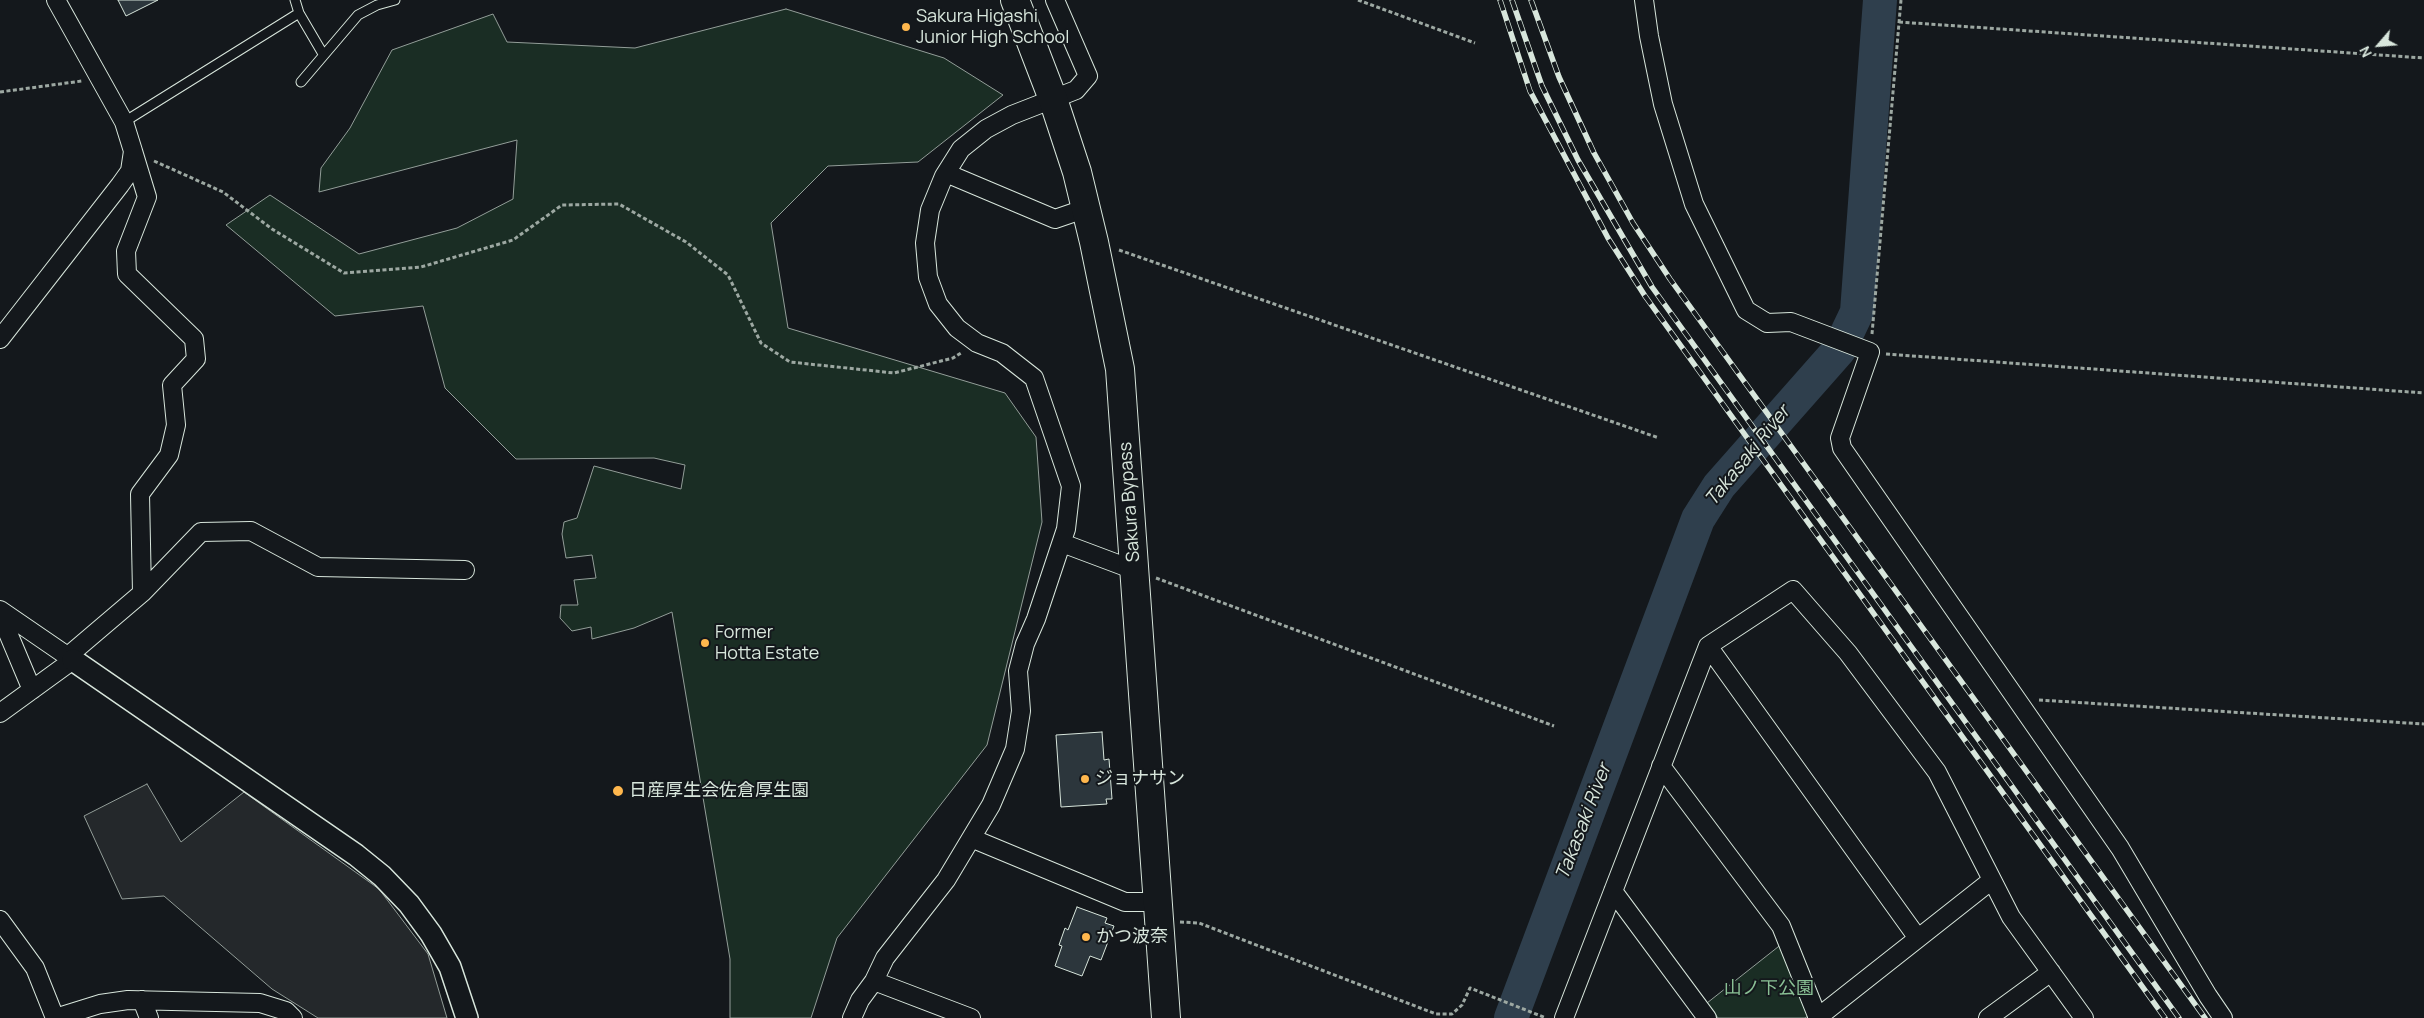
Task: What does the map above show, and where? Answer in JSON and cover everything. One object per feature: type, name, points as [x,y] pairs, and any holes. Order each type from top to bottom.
[{"type":"highway","name":"Sakura Bypass","points":[[1015,0],[1053,99],[1087,208],[1120,369],[1160,911],[1166,1018]]},
{"type":"street","points":[[56,0],[124,122],[147,197],[126,251],[128,274],[194,339],[196,359],[172,385],[176,426],[169,455],[140,494],[142,594]]},
{"type":"street","points":[[852,1018],[860,1000],[874,982],[885,958],[946,880],[991,805],[1015,749],[1021,711],[1018,671],[1024,644],[1036,619],[1062,543],[1071,486],[1034,378],[1002,353],[977,343],[956,328],[938,304],[928,277],[925,243],[930,210],[946,172],[961,149],[986,129],[1012,115],[1076,90],[1088,76],[1055,0]]},
{"type":"street","points":[[1644,0],[1649,36],[1663,104],[1694,204],[1746,310],[1767,323],[1791,322],[1870,352],[1840,438],[1842,448],[2120,848],[2223,1018]]},
{"type":"street","points":[[0,339],[130,171],[133,152]]},
{"type":"street","points":[[946,172],[1055,219],[1087,208]]},
{"type":"street","points":[[0,714],[70,658],[142,594],[201,532],[251,530],[318,567],[465,570]]},
{"type":"street","points":[[1062,543],[1134,570]]},
{"type":"street","points":[[1569,1015],[1613,890],[1708,646],[1793,590],[1848,653],[1937,772],[2011,917],[2084,1018]]},
{"type":"street","points":[[0,612],[356,855],[382,876],[409,904],[431,934],[450,967],[467,1018]]},
{"type":"street","points":[[0,612],[32,690]]},
{"type":"street","points":[[1708,646],[1917,937]]},
{"type":"street","points":[[1661,766],[1782,926],[1817,1018],[1917,937],[1992,880]]},
{"type":"street","points":[[971,838],[1125,902],[1160,911]]},
{"type":"street","points":[[1613,890],[1707,1018]]},
{"type":"street","points":[[0,920],[35,968],[55,1018],[100,1004],[142,1000],[245,1010],[260,1002],[286,1011],[293,1018]]},
{"type":"street","points":[[1988,1018],[2051,972]]},
{"type":"street","points":[[874,982],[960,1016]]},
{"type":"street","points":[[142,1000],[149,1018]]},
{"type":"lane","points":[[295,0],[299,13],[323,54]]},
{"type":"lane","points":[[301,82],[358,15],[377,5],[395,0]]},
{"type":"lane","points":[[124,122],[299,13]]},
{"type":"path","points":[[1358,0],[1475,43]]},
{"type":"path","points":[[1901,0],[1870,352],[2424,394]]},
{"type":"path","points":[[1900,22],[2424,58]]},
{"type":"path","points":[[0,92],[100,79]]},
{"type":"path","points":[[133,152],[223,192],[272,229],[344,273],[421,267],[513,240],[562,205],[620,204],[686,242],[728,275],[761,343],[790,362],[894,373],[953,358],[977,343]]},
{"type":"path","points":[[1094,242],[1659,438]]},
{"type":"path","points":[[1134,570],[1554,726]]},
{"type":"path","points":[[2025,711],[2041,699],[2424,724]]},
{"type":"path","points":[[1160,911],[1198,923],[1436,1014],[1452,1014],[1462,1005],[1470,988],[1546,1018]]},
{"type":"green space","points":[[786,9],[944,58],[1003,95],[918,162],[828,166],[771,223],[788,328],[1005,393],[1036,437],[1042,522],[987,745],[837,938],[811,1018],[730,1018],[730,959],[672,612],[634,628],[592,639],[591,627],[572,631],[560,618],[561,605],[578,605],[574,580],[596,578],[592,555],[566,558],[562,534],[564,522],[577,518],[594,466],[681,489],[685,465],[654,458],[516,459],[445,388],[423,306],[335,316],[226,225],[270,195],[359,254],[457,228],[513,199],[517,140],[319,192],[321,168],[350,128],[392,50],[493,14],[507,42],[635,48]]},
{"type":"green space","name":"山ノ下公園","points":[[1783,943],[1808,1016],[1805,1018],[1718,1018],[1707,1003]]},
{"type":"shaded area","points":[[147,784],[181,842],[244,792],[379,889],[428,954],[447,1018],[318,1018],[272,989],[164,896],[122,899],[84,816]]},
{"type":"building","points":[[118,0],[158,0],[126,16]]},
{"type":"building","name":"ジョナサン","points":[[1102,732],[1104,760],[1109,759],[1112,799],[1106,799],[1107,804],[1061,807],[1056,735]]},
{"type":"building","name":"かつ波奈","points":[[1077,907],[1107,918],[1105,923],[1114,926],[1101,960],[1090,956],[1082,976],[1055,966],[1062,946],[1059,945],[1065,928],[1068,930]]},
{"type":"waterway","name":"Takasaki River","points":[[1511,1018],[1698,519],[1719,486],[1839,350],[1857,312],[1880,0]]},
{"type":"railway","points":[[1500,0],[1530,91],[1608,238],[1645,296],[2165,1018]]},
{"type":"railway","points":[[1512,0],[1542,86],[1578,160],[1652,287],[2179,1018]]},
{"type":"railway","points":[[1531,0],[1559,77],[1594,153],[1633,223],[1670,279],[2205,1018]]},
{"type":"place","name":"Sakura Higashi Junior High School","points":[[906,27]]},
{"type":"place","name":"Former Hotta Estate","points":[[705,643]]},
{"type":"place","name":"ジョナサン","points":[[1085,779]]},
{"type":"place","name":"日産厚生会佐倉厚生園","points":[[618,791]]},
{"type":"place","name":"かつ波奈","points":[[1086,937]]}]
